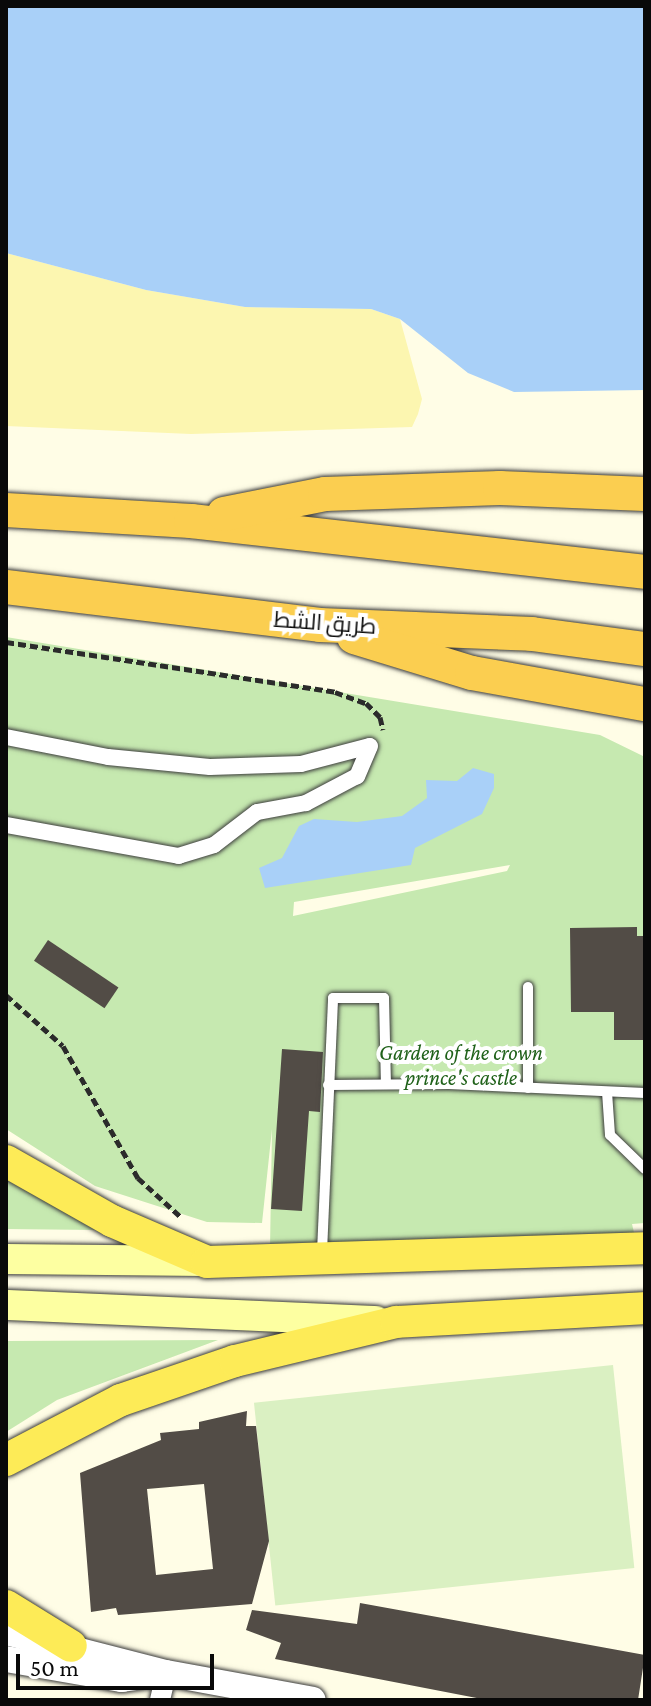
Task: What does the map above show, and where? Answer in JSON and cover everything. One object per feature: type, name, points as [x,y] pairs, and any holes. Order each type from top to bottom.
[{"type":"highway","points":[[191,521],[325,494],[500,488],[645,494]]},
{"type":"highway","points":[[6,510],[191,521],[645,572]]},
{"type":"highway","name":"طريق الشط","points":[[6,587],[320,625],[532,634],[645,649]]},
{"type":"highway","points":[[320,625],[472,673],[645,704]]},
{"type":"main road","points":[[6,1161],[112,1221],[207,1262]]},
{"type":"main road","points":[[6,1259],[207,1262],[645,1248]]},
{"type":"main road","points":[[6,1305],[396,1322],[645,1308]]},
{"type":"main road","points":[[6,1460],[121,1400],[235,1361],[396,1322]]},
{"type":"main road","points":[[6,1606],[71,1646]]},
{"type":"street","points":[[6,737],[108,757],[210,767],[301,764],[370,746]]},
{"type":"street","points":[[6,825],[150,855],[179,856],[214,845],[257,812],[306,803],[357,776],[370,746]]},
{"type":"street","points":[[6,1632],[71,1646],[166,1673],[313,1700]]},
{"type":"street","points":[[6,1659],[122,1679],[166,1673]]},
{"type":"street","points":[[160,1700],[166,1673]]},
{"type":"lane","points":[[528,987],[528,1088]]},
{"type":"lane","points":[[322,1258],[331,1001],[340,995],[377,995],[388,1004],[386,1084]]},
{"type":"lane","points":[[328,1085],[386,1084],[645,1093]]},
{"type":"lane","points":[[607,1092],[610,1135],[645,1169]]},
{"type":"path","points":[[6,642],[335,692],[366,703],[380,717],[383,735],[370,746]]},
{"type":"path","points":[[6,995],[63,1046],[138,1178],[184,1220]]},
{"type":"green space","name":"Garden of the crown prince's castle","points":[[6,637],[600,735],[645,757],[645,1223],[632,1224],[636,1241],[270,1248],[272,1129],[262,1223],[207,1222],[95,1186],[6,1129]],"holes":[[[510,865],[507,871],[293,916],[294,902]]]},
{"type":"green space","points":[[6,1173],[96,1230],[6,1229]]},
{"type":"green space","points":[[218,1340],[57,1400],[6,1432],[6,1341]]},
{"type":"green space","points":[[613,1365],[634,1568],[275,1606],[254,1403]]},
{"type":"sand","points":[[6,253],[146,290],[245,307],[371,309],[400,319],[422,399],[418,414],[412,427],[191,434],[6,426]]},
{"type":"water","points":[[6,6],[645,6],[645,390],[514,392],[468,373],[400,319],[371,309],[245,307],[146,290],[6,253]]},
{"type":"water","points":[[473,768],[494,774],[494,788],[482,814],[415,848],[411,865],[265,888],[259,868],[282,858],[299,826],[314,819],[357,822],[402,816],[427,798],[426,780],[457,781]]},
{"type":"building","points":[[637,927],[637,936],[645,936],[645,1040],[614,1040],[614,1012],[571,1012],[570,928]]},
{"type":"building","points":[[48,940],[118,988],[104,1008],[34,961]]},
{"type":"building","points":[[282,1049],[323,1052],[320,1112],[309,1111],[302,1211],[271,1209]]},
{"type":"building","points":[[247,1411],[246,1426],[256,1426],[269,1541],[252,1604],[118,1615],[116,1608],[91,1612],[80,1473],[161,1440],[160,1433],[199,1429],[199,1422]],"holes":[[[204,1484],[213,1569],[156,1575],[147,1489]]]},
{"type":"building","points":[[360,1603],[645,1655],[638,1700],[487,1700],[275,1659],[281,1643],[246,1630],[252,1610],[357,1624]]}]
